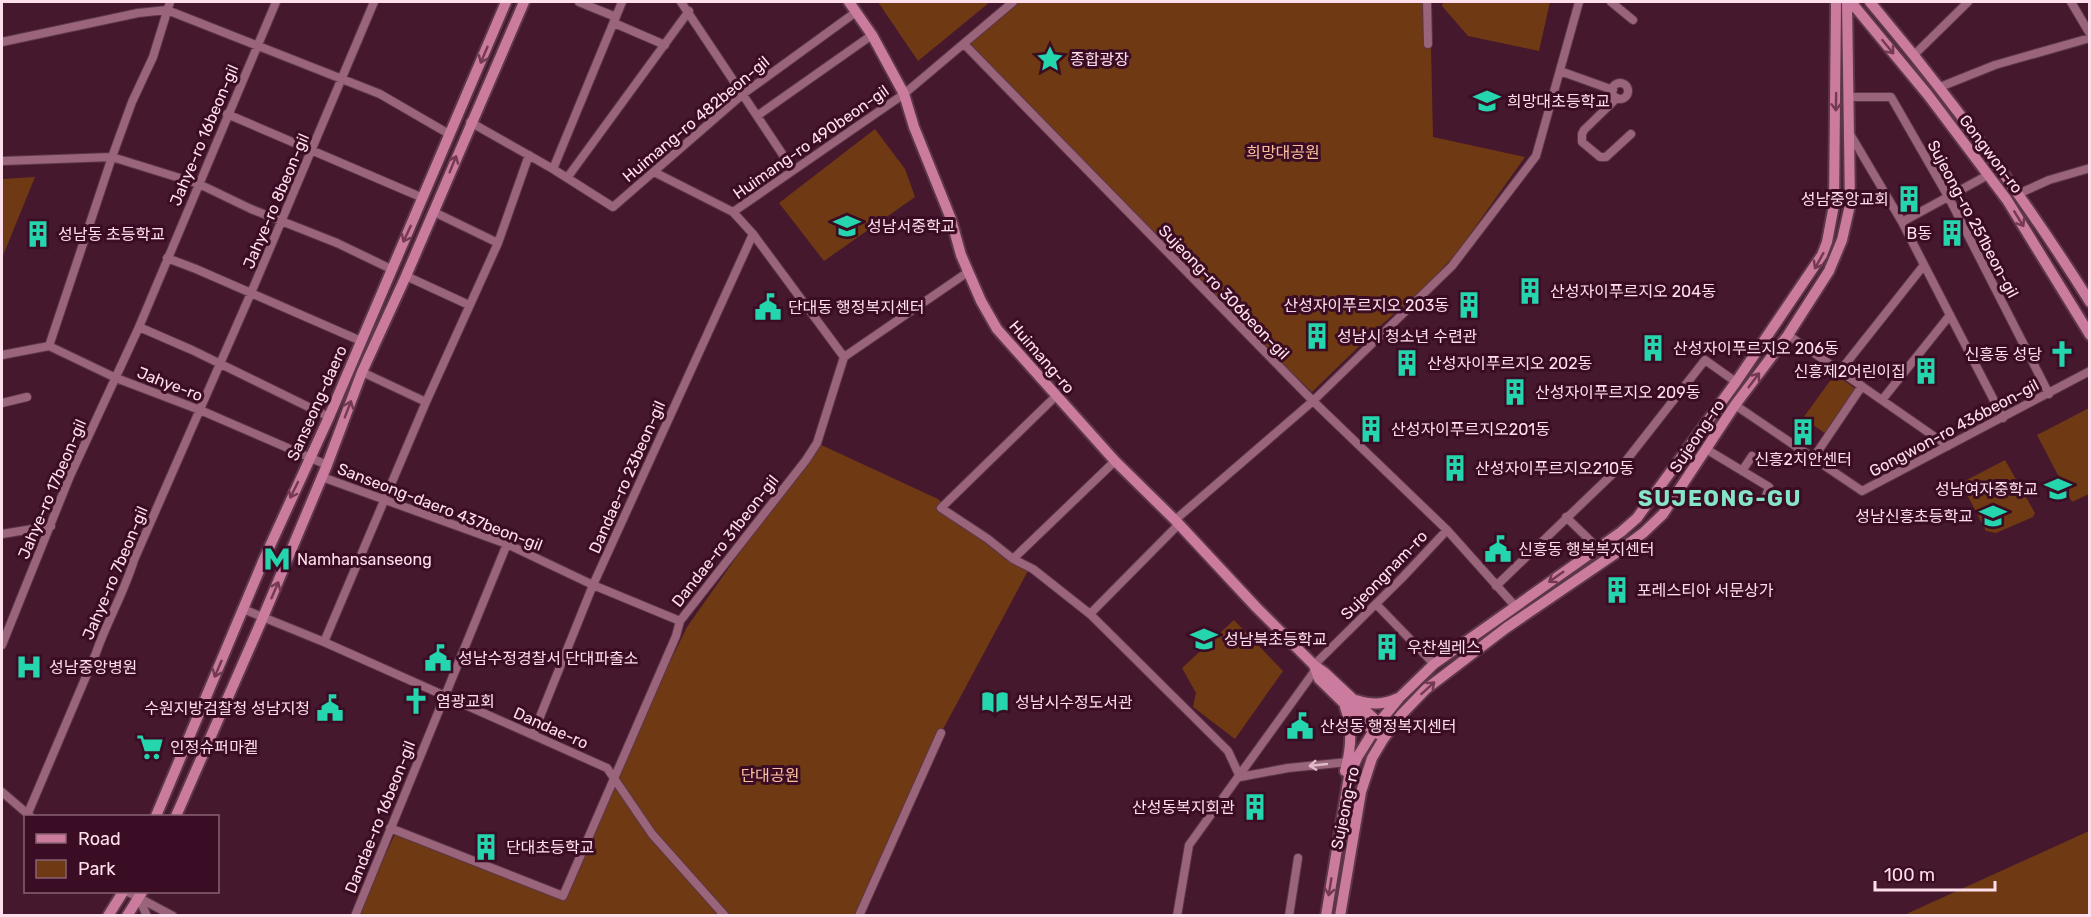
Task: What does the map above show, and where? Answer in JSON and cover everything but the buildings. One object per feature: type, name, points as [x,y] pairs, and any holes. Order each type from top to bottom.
[{"type":"main road","name":"Sanseong-daero","points":[[156,815],[243,609],[506,2]]},
{"type":"main road","name":"Sanseong-daero","points":[[176,815],[322,477],[362,372],[406,276],[470,122],[524,2]]},
{"type":"main road","name":"Huimang-ro","points":[[849,2],[872,35],[904,94],[914,127],[945,203],[961,255],[981,301],[997,329],[1114,461],[1177,522],[1315,667],[1324,672],[1348,702],[1376,728],[1387,734]]},
{"type":"main road","name":"Sujeong-ro","points":[[1326,915],[1353,765],[1376,728],[1399,698],[1434,664],[1621,532],[1637,518],[1816,267],[1827,242],[1834,205],[1836,2]]},
{"type":"main road","name":"Sujeong-ro","points":[[1340,915],[1361,792],[1372,758],[1401,715],[1435,681],[1506,628],[1616,554],[1663,514],[1735,405],[1788,335],[1829,271],[1842,240],[1850,205],[1849,2]]},
{"type":"main road","name":"Gongwon-ro","points":[[1849,2],[1928,95],[2007,200],[2090,335]]},
{"type":"main road","name":"Gongwon-ro","points":[[1870,2],[1940,87],[2018,194],[2089,301]]},
{"type":"main road","points":[[2074,308],[2089,301]]},
{"type":"main road","points":[[1346,797],[1343,778],[1348,762],[1351,733],[1348,702],[1386,704],[1399,698]]},
{"type":"main road","points":[[108,915],[122,893]]},
{"type":"main road","points":[[127,915],[140,895]]},
{"type":"street","name":"Jahye-ro 16beon-gil","points":[[116,378],[276,2]]},
{"type":"street","name":"Jahye-ro 8beon-gil","points":[[200,410],[374,2]]},
{"type":"street","points":[[579,2],[593,4],[615,20],[665,45]]},
{"type":"street","points":[[553,169],[622,2]]},
{"type":"street","points":[[681,2],[793,170]]},
{"type":"street","name":"Huimang-ro 490beon-gil","points":[[733,212],[904,94],[1013,2]]},
{"type":"street","points":[[1427,2],[1428,44]]},
{"type":"street","points":[[1090,614],[1177,522],[1313,401],[1452,267],[1536,156],[1579,2]]},
{"type":"street","points":[[1611,2],[1633,20]]},
{"type":"street","points":[[1914,55],[1968,2]]},
{"type":"street","points":[[1940,87],[1995,65],[2090,36],[2071,2]]},
{"type":"street","points":[[2,355],[49,346],[112,157],[132,102],[153,57],[169,6]]},
{"type":"street","points":[[2,42],[169,6],[285,57],[380,94],[449,134]]},
{"type":"street","points":[[470,122],[567,177],[688,11]]},
{"type":"street","name":"Huimang-ro 482beon-gil","points":[[567,177],[613,207],[743,94],[856,12]]},
{"type":"street","points":[[757,116],[872,35]]},
{"type":"street","name":"Sujeong-ro 306beon-gil","points":[[964,44],[1313,401],[1447,530],[1515,606]]},
{"type":"street","points":[[1560,71],[1613,90]]},
{"type":"street","points":[[1618,84],[1623,84],[1627,87],[1628,92],[1622,99],[1613,94],[1613,90],[1618,84]]},
{"type":"street","name":"Sujeong-ro 251beon-gil","points":[[1848,97],[1891,97],[1949,198],[2049,394]]},
{"type":"street","points":[[1617,98],[1584,130],[1581,134],[1582,142],[1600,157],[1606,157],[1631,134]]},
{"type":"street","points":[[227,114],[423,198]]},
{"type":"street","points":[[1850,133],[1902,222],[2003,418]]},
{"type":"street","points":[[324,642],[426,402],[498,243],[529,155]]},
{"type":"street","points":[[2,161],[112,157],[199,183],[225,198],[337,243],[391,269]]},
{"type":"street","points":[[2018,194],[2049,180],[2090,168]]},
{"type":"street","points":[[654,172],[733,212],[753,234],[844,357],[968,272]]},
{"type":"street","points":[[1902,222],[1949,198],[1988,174]]},
{"type":"street","points":[[434,212],[498,243]]},
{"type":"street","name":"Dandae-ro 23beon-gil","points":[[533,734],[593,585],[753,234]]},
{"type":"street","points":[[167,258],[361,341]]},
{"type":"street","points":[[1840,371],[1924,266]]},
{"type":"street","points":[[406,276],[470,305]]},
{"type":"street","points":[[1882,400],[1950,315]]},
{"type":"street","points":[[139,327],[220,363],[328,417]]},
{"type":"street","points":[[1788,335],[1948,446]]},
{"type":"street","name":"Jahye-ro","points":[[49,346],[116,378],[200,410],[327,465]]},
{"type":"street","name":"Dandae-ro 31beon-gil","points":[[390,828],[563,896],[676,636],[680,621],[817,443],[844,357]]},
{"type":"street","points":[[1496,586],[1625,462],[1705,360],[1736,382]]},
{"type":"street","points":[[362,372],[426,402]]},
{"type":"street","name":"Gongwon-ro 436beon-gil","points":[[1814,457],[1862,492],[2090,372]]},
{"type":"street","name":"Jahye-ro 17beon-gil","points":[[2,645],[81,453],[116,378]]},
{"type":"street","points":[[1735,405],[1814,457],[1862,386]]},
{"type":"street","points":[[1056,396],[941,508],[988,539],[1013,559],[1033,569],[1090,614],[1228,751],[1240,777],[1288,768],[1348,762]]},
{"type":"street","points":[[2,403],[27,397]]},
{"type":"street","name":"Jahye-ro 7beon-gil","points":[[30,815],[105,628],[127,583],[134,560],[200,410]]},
{"type":"street","points":[[1706,449],[1769,487],[1765,499]]},
{"type":"street","points":[[1742,471],[1752,456]]},
{"type":"street","points":[[1013,559],[1114,461]]},
{"type":"street","name":"Sanseong-daero 437beon-gil","points":[[322,477],[507,544],[593,585],[680,621]]},
{"type":"street","points":[[1566,517],[1598,548]]},
{"type":"street","points":[[1637,518],[1646,530]]},
{"type":"street","points":[[2,534],[51,525]]},
{"type":"street","name":"Sujeongnam-ro","points":[[1177,915],[1189,846],[1240,777],[1315,667],[1447,530]]},
{"type":"street","name":"Dandae-ro 16beon-gil","points":[[355,915],[507,544]]},
{"type":"street","points":[[1376,604],[1434,664]]},
{"type":"street","name":"Dandae-ro","points":[[243,609],[324,642],[607,768],[652,834],[725,915]]},
{"type":"street","points":[[859,915],[941,733]]},
{"type":"street","points":[[2,792],[30,815]]},
{"type":"street","points":[[1289,915],[1298,858]]},
{"type":"street","points":[[140,895],[147,915]]},
{"type":"street","points":[[140,895],[173,915]]},
{"type":"green space","points":[[878,2],[990,2],[918,61]]},
{"type":"green space","name":"희망대공원","points":[[1018,2],[1430,2],[1433,137],[1525,157],[1456,254],[1424,288],[1379,327],[1312,392],[1239,322],[968,44]]},
{"type":"green space","points":[[1443,2],[1550,2],[1539,51],[1468,36],[1442,6]]},
{"type":"green space","points":[[875,129],[905,169],[915,197],[824,261],[779,203]]},
{"type":"green space","points":[[35,177],[2,258],[2,179]]},
{"type":"green space","points":[[1835,374],[1857,390],[1826,434],[1803,418]]},
{"type":"green space","points":[[2089,408],[2089,494],[2072,502],[2037,435]]},
{"type":"green space","name":"단대공원","points":[[817,443],[938,499],[961,520],[1029,569],[941,733],[860,915],[357,916],[395,834],[565,900],[614,777],[687,627]]},
{"type":"green space","points":[[2005,460],[2035,513],[2033,517],[1996,533],[1986,531],[1961,483]]},
{"type":"green space","points":[[1234,620],[1283,671],[1235,739],[1193,707],[1196,693],[1182,668]]},
{"type":"green space","points":[[2089,831],[2089,915],[1904,915]]},
{"type":"place","name":"종합광장","points":[[1050,59]]},
{"type":"place","name":"희망대초등학교","points":[[1487,101]]},
{"type":"place","name":"성남중앙교회","points":[[1909,199]]},
{"type":"place","name":"성남서중학교","points":[[847,226]]},
{"type":"place","name":"B동","points":[[1952,233]]},
{"type":"place","name":"성남동 초등학교","points":[[38,234]]},
{"type":"place","name":"산성자이푸르지오 204동","points":[[1530,291]]},
{"type":"place","name":"산성자이푸르지오 203동","points":[[1469,305]]},
{"type":"place","name":"단대동 행정복지센터","points":[[768,307]]},
{"type":"place","name":"성남시 청소년 수련관","points":[[1317,336]]},
{"type":"place","name":"산성자이푸르지오 206동","points":[[1653,348]]},
{"type":"place","name":"신흥동 성당","points":[[2062,354]]},
{"type":"place","name":"산성자이푸르지오 202동","points":[[1407,363]]},
{"type":"place","name":"신흥제2어린이집","points":[[1926,371]]},
{"type":"place","name":"산성자이푸르지오 209동","points":[[1515,392]]},
{"type":"place","name":"산성자이푸르지오201동","points":[[1371,429]]},
{"type":"place","name":"신흥2치안센터","points":[[1803,432]]},
{"type":"place","name":"산성자이푸르지오210동","points":[[1455,468]]},
{"type":"place","name":"성남여자중학교","points":[[2058,489]]},
{"type":"place","name":"성남신흥초등학교","points":[[1993,516]]},
{"type":"place","name":"신흥동 행복복지센터","points":[[1498,549]]},
{"type":"place","name":"Namhansanseong","points":[[277,559]]},
{"type":"place","name":"포레스티아 서문상가","points":[[1617,590]]},
{"type":"place","name":"성남북초등학교","points":[[1204,639]]},
{"type":"place","name":"우찬셀레스","points":[[1387,647]]},
{"type":"place","name":"성남수정경찰서 단대파출소","points":[[438,658]]},
{"type":"place","name":"성남중앙병원","points":[[29,667]]},
{"type":"place","name":"염광교회","points":[[416,701]]},
{"type":"place","name":"성남시수정도서관","points":[[995,702]]},
{"type":"place","name":"수원지방검찰청 성남지청","points":[[330,708]]},
{"type":"place","name":"산성동 행정복지센터","points":[[1300,726]]},
{"type":"place","name":"인정슈퍼마켙","points":[[150,747]]},
{"type":"place","name":"산성동복지회관","points":[[1255,807]]},
{"type":"place","name":"단대초등학교","points":[[486,847]]},
{"type":"district","name":"SUJEONG-GU","points":[[1720,498]]}]
